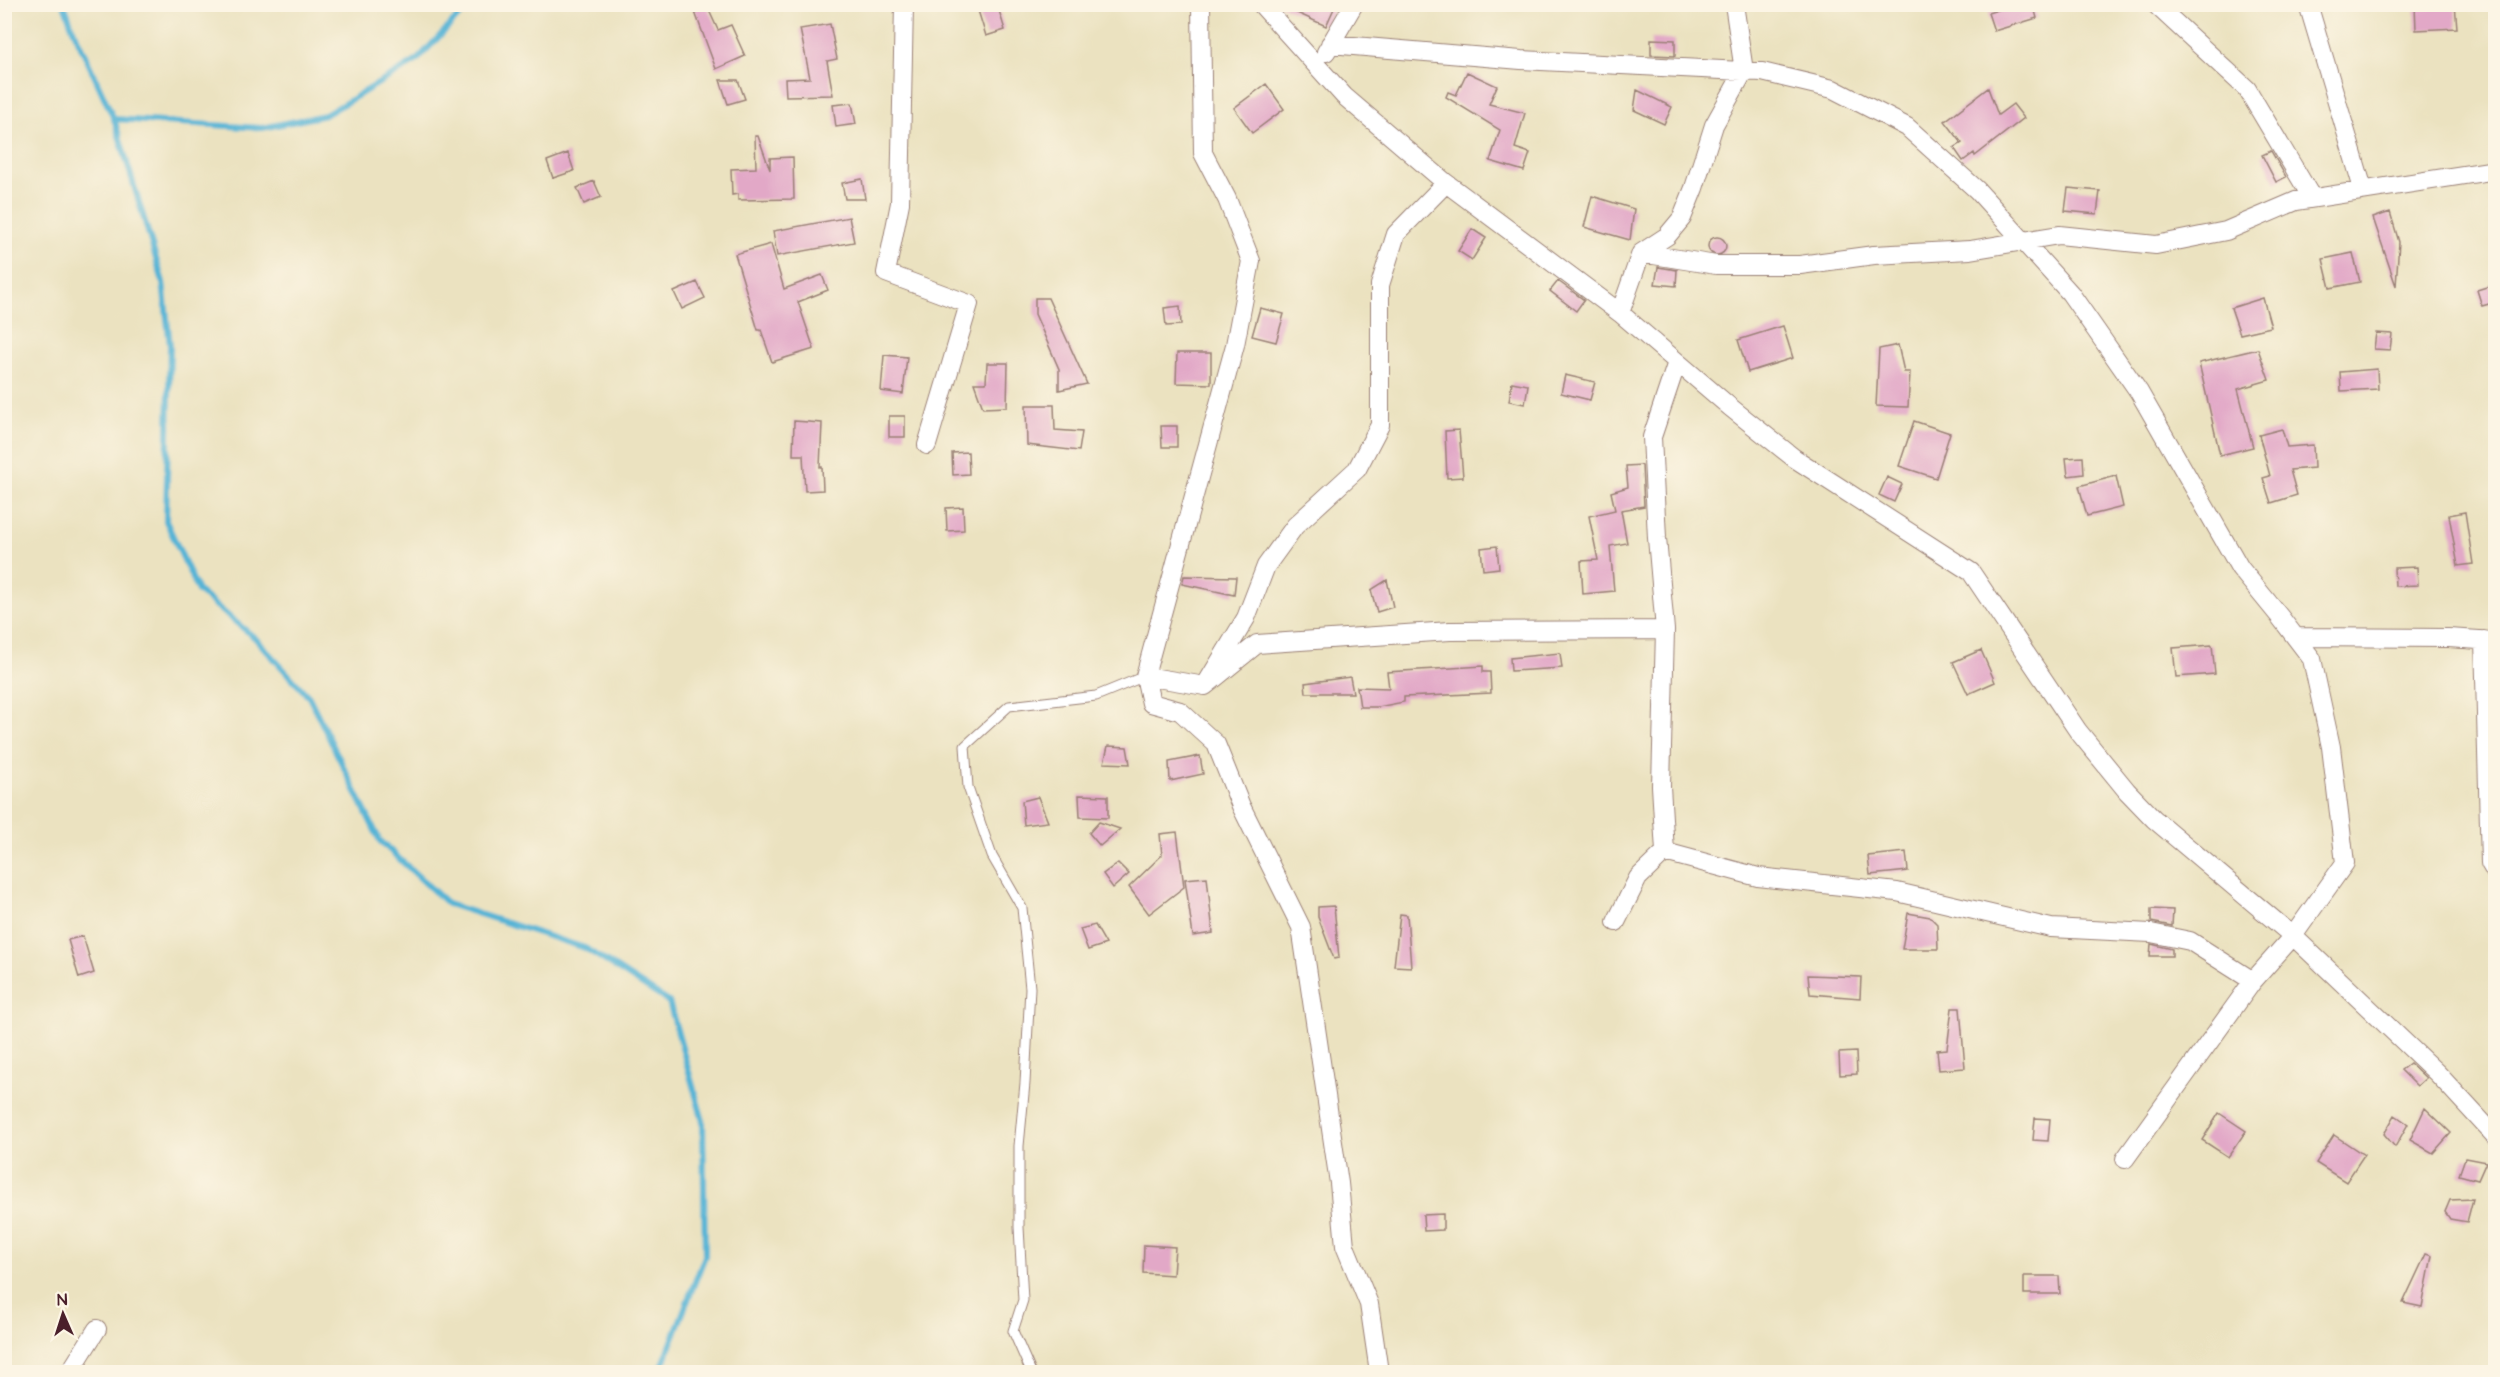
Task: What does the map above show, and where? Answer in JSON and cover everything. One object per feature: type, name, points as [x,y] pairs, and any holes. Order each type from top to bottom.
[{"type":"street","points":[[904,4],[900,203],[886,273],[969,304],[927,445]]},
{"type":"street","points":[[1201,4],[1203,153],[1227,199],[1251,261],[1235,345],[1144,676],[1151,703],[1180,711],[1216,744],[1241,806],[1301,927],[1339,1183],[1345,1246],[1369,1304],[1379,1372]]},
{"type":"street","points":[[1261,4],[1344,96],[1446,183],[1620,313],[1794,458],[1971,572],[2078,731],[2127,791],[2154,819],[2293,936],[2438,1074],[2496,1137]]},
{"type":"street","points":[[1317,66],[1354,4]]},
{"type":"street","points":[[1620,313],[1641,253],[1667,236],[1682,218],[1714,125],[1743,71],[1734,4]]},
{"type":"street","points":[[2156,4],[2247,89],[2312,198]]},
{"type":"street","points":[[2308,4],[2363,189]]},
{"type":"street","points":[[1330,44],[1521,60],[1762,72],[1833,89],[1907,127],[1977,190],[2070,293],[2139,392],[2240,568],[2312,659],[2331,747],[2345,863],[2293,936],[2253,981],[2126,1160]]},
{"type":"street","points":[[1641,253],[1716,265],[1800,266],[1874,255],[1970,250],[2059,235],[2156,245],[2226,231],[2296,201],[2496,170]]},
{"type":"street","points":[[1205,686],[1246,618],[1266,566],[1295,526],[1357,468],[1380,425],[1380,285],[1396,234],[1446,183]]},
{"type":"street","points":[[1665,852],[1660,786],[1665,630],[1652,437],[1677,362]]},
{"type":"street","points":[[1144,676],[1205,686],[1257,644],[1450,631],[1665,630]]},
{"type":"street","points":[[2295,637],[2448,638],[2490,641],[2490,863],[2496,873]]},
{"type":"street","points":[[1616,922],[1638,878],[1665,852]]},
{"type":"street","points":[[1665,852],[1758,877],[1897,892],[2051,928],[2151,933],[2190,941],[2253,981]]},
{"type":"street","points":[[70,1372],[96,1329]]},
{"type":"lane","points":[[1031,1372],[1013,1331],[1023,1300],[1018,1146],[1025,1083],[1030,988],[1022,908],[992,856],[968,787],[965,746],[1009,706],[1096,696],[1144,676]]},
{"type":"building","points":[[692,4],[706,4],[718,30],[731,25],[745,56],[716,69]]},
{"type":"building","points":[[976,4],[997,4],[1005,30],[986,36]]},
{"type":"building","points":[[1277,4],[1336,4],[1326,26]]},
{"type":"building","points":[[2017,4],[2033,4],[2037,18],[1994,31],[1988,13]]},
{"type":"building","points":[[2415,4],[2455,4],[2457,28],[2416,30]]},
{"type":"building","points":[[830,24],[837,59],[827,61],[833,95],[786,96],[785,79],[810,78],[800,29]]},
{"type":"building","points":[[1651,39],[1675,40],[1675,56],[1651,55]]},
{"type":"building","points":[[1467,72],[1497,86],[1489,104],[1525,113],[1515,148],[1530,153],[1524,171],[1490,161],[1500,130],[1446,97],[1448,92],[1456,95]]},
{"type":"building","points":[[720,80],[738,80],[745,99],[728,104]]},
{"type":"building","points":[[1266,84],[1284,109],[1252,133],[1234,108]]},
{"type":"building","points":[[1988,88],[1998,115],[2013,104],[2024,118],[1975,156],[1974,153],[1963,161],[1954,148],[1962,143],[1945,121]]},
{"type":"building","points":[[1637,90],[1672,107],[1664,124],[1634,110]]},
{"type":"building","points":[[852,103],[856,124],[836,127],[833,105]]},
{"type":"building","points":[[755,136],[758,136],[770,170],[770,158],[793,157],[794,199],[738,200],[738,194],[732,195],[731,169],[756,168]]},
{"type":"building","points":[[2271,151],[2286,177],[2276,182],[2262,155]]},
{"type":"building","points":[[568,153],[574,171],[553,178],[547,161]]},
{"type":"building","points":[[862,179],[865,199],[845,199],[842,183]]},
{"type":"building","points":[[594,181],[601,197],[584,204],[577,188]]},
{"type":"building","points":[[2068,188],[2100,191],[2097,214],[2065,211]]},
{"type":"building","points":[[1592,196],[1634,209],[1630,240],[1584,227]]},
{"type":"building","points":[[2390,212],[2399,242],[2396,286],[2373,218]]},
{"type":"building","points":[[849,217],[854,242],[777,256],[773,231]]},
{"type":"building","points":[[1472,229],[1486,238],[1472,260],[1458,251]]},
{"type":"building","points":[[1713,237],[1721,237],[1726,242],[1724,253],[1713,255],[1708,250],[1708,242]]},
{"type":"building","points":[[771,244],[784,289],[822,275],[828,290],[798,302],[814,349],[772,362],[761,330],[758,330],[735,254]]},
{"type":"building","points":[[2353,253],[2360,282],[2330,288],[2323,259]]},
{"type":"building","points":[[1658,267],[1677,270],[1676,286],[1655,284]]},
{"type":"building","points":[[1558,281],[1584,300],[1576,311],[1550,291]]},
{"type":"building","points":[[697,282],[705,298],[682,309],[674,292]]},
{"type":"building","points":[[2496,284],[2496,302],[2482,306],[2477,290]]},
{"type":"building","points":[[1035,298],[1048,298],[1087,384],[1059,390],[1059,369],[1035,314]]},
{"type":"building","points":[[2263,298],[2271,327],[2240,334],[2231,308]]},
{"type":"building","points":[[1180,306],[1181,325],[1166,326],[1164,308]]},
{"type":"building","points":[[1260,308],[1284,314],[1276,342],[1252,336]]},
{"type":"building","points":[[1783,326],[1793,358],[1748,372],[1738,340]]},
{"type":"building","points":[[2376,333],[2392,334],[2390,350],[2374,349]]},
{"type":"building","points":[[1898,345],[1904,372],[1910,372],[1908,407],[1876,406],[1879,349]]},
{"type":"building","points":[[2258,349],[2269,380],[2238,389],[2253,447],[2220,455],[2199,363]]},
{"type":"building","points":[[1177,353],[1211,353],[1211,384],[1176,383]]},
{"type":"building","points":[[884,355],[907,357],[903,394],[881,391]]},
{"type":"building","points":[[987,363],[1008,363],[1007,407],[983,408],[974,383],[986,383]]},
{"type":"building","points":[[2377,369],[2378,389],[2341,391],[2340,372]]},
{"type":"building","points":[[1565,375],[1595,382],[1590,400],[1561,393]]},
{"type":"building","points":[[1512,382],[1528,385],[1525,404],[1509,401]]},
{"type":"building","points":[[1026,405],[1054,405],[1055,430],[1082,432],[1079,451],[1027,445]]},
{"type":"building","points":[[889,416],[905,416],[905,437],[889,437]]},
{"type":"building","points":[[794,421],[822,423],[820,467],[822,467],[823,490],[805,491],[803,455],[793,455]]},
{"type":"building","points":[[1914,421],[1950,433],[1936,478],[1899,466]]},
{"type":"building","points":[[1161,426],[1177,426],[1177,447],[1162,447]]},
{"type":"building","points":[[2282,429],[2287,447],[2313,445],[2314,468],[2290,470],[2297,495],[2271,503],[2263,478],[2270,476],[2259,435]]},
{"type":"building","points":[[1459,430],[1463,477],[1447,478],[1445,431]]},
{"type":"building","points":[[968,452],[969,474],[953,475],[952,453]]},
{"type":"building","points":[[2083,457],[2084,474],[2068,476],[2066,458]]},
{"type":"building","points":[[1642,465],[1644,506],[1621,510],[1627,543],[1610,546],[1614,591],[1583,594],[1581,561],[1598,560],[1589,516],[1615,510],[1611,492],[1628,487],[1626,466]]},
{"type":"building","points":[[2116,476],[2123,507],[2087,516],[2079,486]]},
{"type":"building","points":[[1887,477],[1902,484],[1894,502],[1879,495]]},
{"type":"building","points":[[963,507],[964,530],[947,531],[946,508]]},
{"type":"building","points":[[2465,512],[2473,564],[2458,566],[2449,515]]},
{"type":"building","points":[[1497,546],[1499,568],[1483,570],[1481,548]]},
{"type":"building","points":[[2417,567],[2418,585],[2395,586],[2394,568]]},
{"type":"building","points":[[1184,576],[1236,577],[1234,595],[1182,584]]},
{"type":"building","points":[[1387,580],[1393,607],[1377,612],[1371,590]]},
{"type":"building","points":[[2212,645],[2215,674],[2176,677],[2173,648]]},
{"type":"building","points":[[1981,650],[1995,682],[1968,694],[1953,662]]},
{"type":"building","points":[[1560,653],[1562,668],[1511,671],[1510,658]]},
{"type":"building","points":[[1483,666],[1483,672],[1490,672],[1491,693],[1404,697],[1404,702],[1378,707],[1360,707],[1357,687],[1389,688],[1387,672]]},
{"type":"building","points":[[1350,677],[1353,693],[1306,693],[1305,683]]},
{"type":"building","points":[[1108,746],[1127,747],[1130,764],[1104,763]]},
{"type":"building","points":[[1200,756],[1203,774],[1170,781],[1169,762]]},
{"type":"building","points":[[1079,795],[1108,796],[1108,818],[1080,817]]},
{"type":"building","points":[[1038,797],[1048,822],[1024,825],[1022,801]]},
{"type":"building","points":[[1099,822],[1120,829],[1100,846],[1089,833]]},
{"type":"building","points":[[1177,832],[1184,887],[1149,914],[1129,887],[1162,855],[1160,834]]},
{"type":"building","points":[[1906,852],[1908,871],[1870,875],[1868,856]]},
{"type":"building","points":[[1118,863],[1129,874],[1113,888],[1103,874]]},
{"type":"building","points":[[1207,877],[1213,933],[1193,936],[1185,879]]},
{"type":"building","points":[[1334,906],[1339,958],[1334,959],[1318,917],[1318,907]]},
{"type":"building","points":[[2151,909],[2173,910],[2172,926],[2151,922]]},
{"type":"building","points":[[1908,913],[1930,917],[1937,924],[1938,949],[1902,949]]},
{"type":"building","points":[[1400,914],[1407,915],[1411,967],[1394,966]]},
{"type":"building","points":[[1095,925],[1106,944],[1088,950],[1080,929]]},
{"type":"building","points":[[83,936],[94,973],[79,978],[68,940]]},
{"type":"building","points":[[2151,944],[2172,949],[2172,956],[2150,956]]},
{"type":"building","points":[[1808,975],[1861,977],[1860,998],[1810,994]]},
{"type":"building","points":[[1952,1008],[1960,1008],[1965,1068],[1939,1070],[1937,1050],[1947,1049]]},
{"type":"building","points":[[1856,1052],[1857,1074],[1840,1075],[1839,1053]]},
{"type":"building","points":[[2410,1063],[2426,1078],[2417,1086],[2401,1070]]},
{"type":"building","points":[[2425,1108],[2451,1133],[2433,1153],[2410,1140]]},
{"type":"building","points":[[2219,1113],[2246,1131],[2228,1157],[2202,1140]]},
{"type":"building","points":[[2395,1115],[2408,1124],[2395,1147],[2384,1134]]},
{"type":"building","points":[[2035,1118],[2050,1119],[2048,1141],[2033,1140]]},
{"type":"building","points":[[2334,1135],[2364,1155],[2346,1182],[2316,1163]]},
{"type":"building","points":[[2465,1158],[2486,1162],[2478,1180],[2459,1175]]},
{"type":"building","points":[[2473,1199],[2467,1222],[2450,1219],[2445,1212],[2450,1200]]},
{"type":"building","points":[[1443,1214],[1443,1230],[1424,1231],[1423,1215]]},
{"type":"building","points":[[1144,1245],[1175,1247],[1173,1275],[1143,1273]]},
{"type":"building","points":[[2426,1254],[2432,1256],[2422,1307],[2403,1303]]},
{"type":"building","points":[[2024,1276],[2059,1276],[2060,1294],[2024,1294]]},
{"type":"waterway","points":[[64,4],[114,119],[163,282],[170,346],[166,521],[198,591],[255,638],[309,697],[380,841],[448,904],[585,948],[669,1002],[703,1121],[705,1256],[660,1372]]},
{"type":"waterway","points":[[114,119],[262,128],[325,115],[416,61],[470,4]]}]
